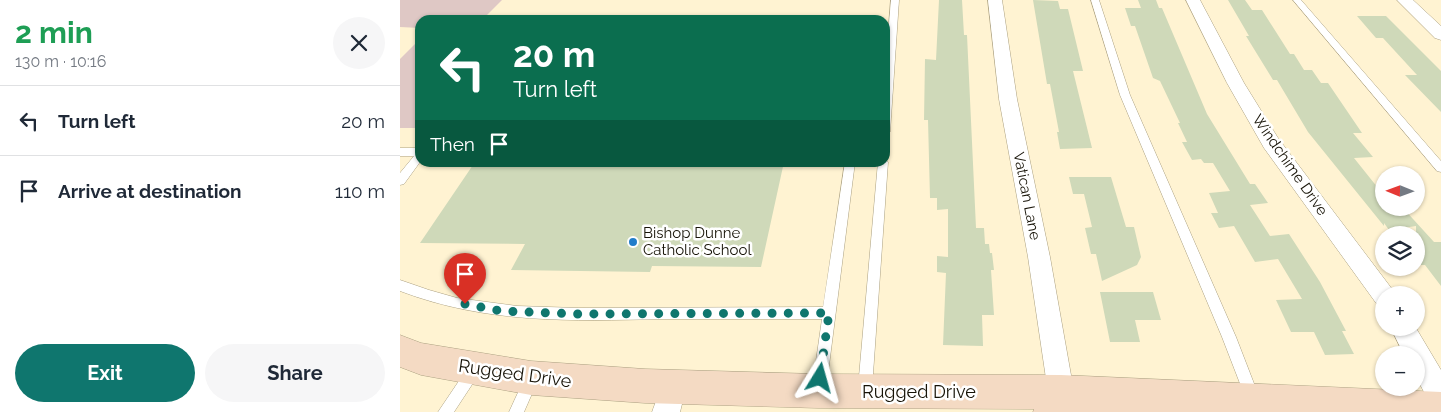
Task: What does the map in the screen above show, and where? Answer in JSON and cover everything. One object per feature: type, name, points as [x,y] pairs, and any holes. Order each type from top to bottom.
[{"type":"street","name":"Vatican Lane","points":[[995,0],[1008,99],[1039,257],[1063,405]]},
{"type":"street","name":"Windchime Drive","points":[[1193,0],[1235,82],[1261,127],[1284,161],[1357,256],[1377,286]]},
{"type":"street","points":[[1404,0],[1441,35]]},
{"type":"street","points":[[1407,336],[1441,396]]},
{"type":"street","name":"Rugged Drive","points":[[400,351],[421,359],[670,400],[818,391],[858,396],[1063,405],[1256,406],[1441,410]]},
{"type":"lane","points":[[890,66],[895,0]]},
{"type":"lane","points":[[1095,0],[1125,96],[1229,337],[1256,406]]},
{"type":"lane","points":[[1297,0],[1441,168]]},
{"type":"lane","points":[[400,152],[415,153]]},
{"type":"lane","points":[[400,180],[415,160]]},
{"type":"lane","points":[[818,391],[849,167]]},
{"type":"lane","points":[[858,396],[882,167]]},
{"type":"lane","points":[[400,285],[447,301],[501,311],[579,314],[829,313]]},
{"type":"lane","points":[[445,412],[476,368]]},
{"type":"lane","points":[[516,412],[531,378]]},
{"type":"shaded area","points":[[400,0],[502,0],[487,15],[415,15],[415,28],[400,27]]},
{"type":"shaded area","points":[[415,44],[415,128],[400,128],[400,59]]},
{"type":"building","points":[[939,0],[962,0],[964,35],[967,35],[976,228],[984,228],[985,244],[989,244],[994,270],[991,270],[994,315],[982,315],[983,346],[943,345],[946,273],[937,272],[937,256],[948,257],[948,209],[937,210],[937,198],[930,198],[928,120],[924,120],[925,59],[936,60]]},
{"type":"building","points":[[1033,0],[1058,1],[1060,9],[1068,9],[1083,71],[1073,71],[1092,148],[1060,149],[1057,132],[1059,132],[1050,84],[1047,84]]},
{"type":"building","points":[[1138,0],[1156,0],[1159,8],[1162,8],[1207,114],[1250,184],[1255,184],[1268,203],[1250,205],[1270,236],[1289,234],[1320,282],[1346,331],[1342,331],[1354,354],[1325,355],[1314,332],[1291,332],[1276,300],[1302,299],[1278,259],[1255,262],[1234,226],[1219,228],[1211,213],[1218,213],[1209,193],[1230,191],[1213,163],[1204,163],[1201,159],[1192,160],[1182,142],[1187,142],[1178,123],[1180,123],[1160,81],[1153,78],[1135,26],[1131,26],[1125,8],[1141,8]]},
{"type":"building","points":[[1228,0],[1245,0],[1252,10],[1262,10],[1290,54],[1294,54],[1304,70],[1312,70],[1321,83],[1328,83],[1362,133],[1353,133],[1373,157],[1354,158],[1375,184],[1375,215],[1308,132],[1277,80],[1273,80],[1246,36],[1249,36]]},
{"type":"building","points":[[1357,16],[1386,16],[1441,71],[1441,112],[1405,75],[1417,75],[1383,38],[1376,38]]},
{"type":"building","points":[[472,167],[783,167],[761,267],[652,266],[650,272],[511,270],[525,244],[420,243]]},
{"type":"building","points":[[1069,177],[1111,177],[1126,227],[1134,227],[1141,257],[1137,265],[1102,281],[1096,254],[1091,254],[1085,228],[1092,227],[1084,194],[1073,194]]},
{"type":"building","points":[[1376,216],[1410,216],[1419,226],[1386,226],[1384,223],[1384,226]]},
{"type":"building","points":[[1425,232],[1434,242],[1441,242],[1441,286],[1425,265]]},
{"type":"building","points":[[1100,292],[1153,292],[1161,320],[1135,320],[1140,342],[1110,342]]},
{"type":"place","name":"Bishop Dunne Catholic School","points":[[633,242]]},
{"type":"route","points":[[465,304],[501,311],[579,314],[829,313],[820,378]]}]
